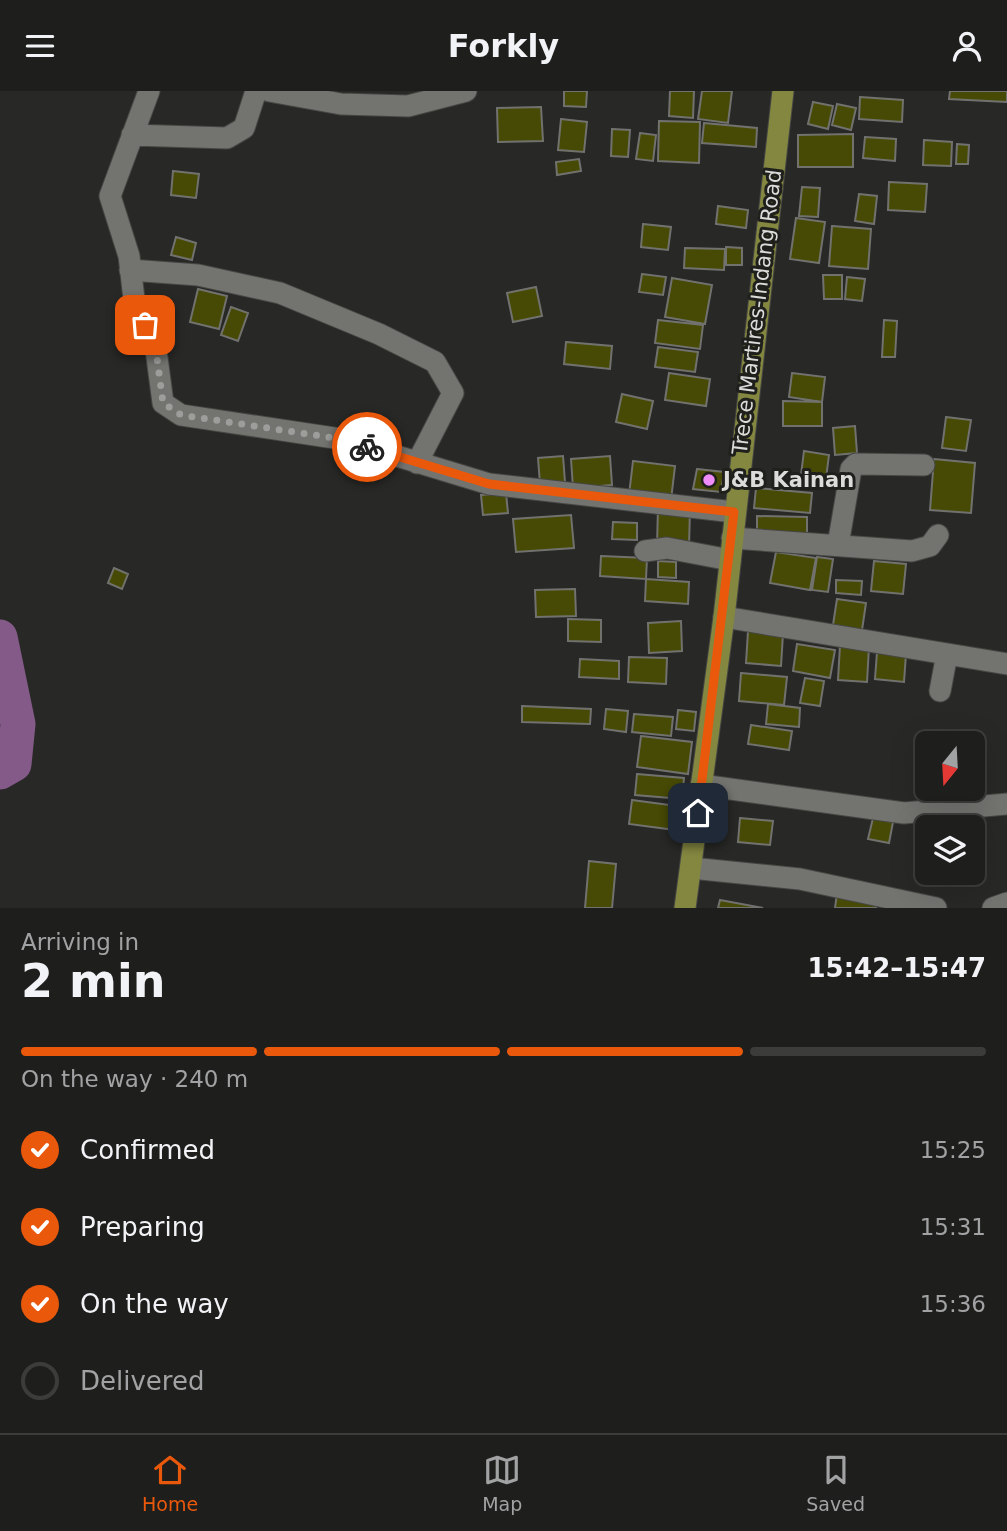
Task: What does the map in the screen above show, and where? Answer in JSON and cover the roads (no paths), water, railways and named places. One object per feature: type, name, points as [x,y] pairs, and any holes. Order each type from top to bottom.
[{"type":"main road","name":"Trece Martires-Indang Road","points":[[685,908],[724,617],[783,91]]},
{"type":"street","points":[[149,91],[110,196],[130,270],[134,299],[156,350],[163,403],[181,415],[341,439],[489,484],[734,512]]},
{"type":"street","points":[[132,135],[227,138],[244,128],[256,91]]},
{"type":"street","points":[[269,91],[341,104],[408,106],[466,91]]},
{"type":"street","points":[[130,270],[198,275],[280,293],[379,334],[435,362],[453,393],[417,463]]},
{"type":"street","points":[[838,545],[850,469],[856,464],[924,465]]},
{"type":"street","points":[[732,538],[912,551],[930,546],[938,535]]},
{"type":"street","points":[[645,551],[667,548],[730,560]]},
{"type":"street","points":[[724,617],[1007,664]]},
{"type":"street","points":[[940,691],[947,654]]},
{"type":"street","points":[[701,785],[904,813],[1007,804]]},
{"type":"street","points":[[691,868],[800,879],[936,908]]},
{"type":"street","points":[[993,908],[1007,903]]},
{"type":"waterway","points":[[0,637],[18,724],[14,764],[0,772]]},
{"type":"place","name":"J&B Kainan","points":[[709,480]]}]
